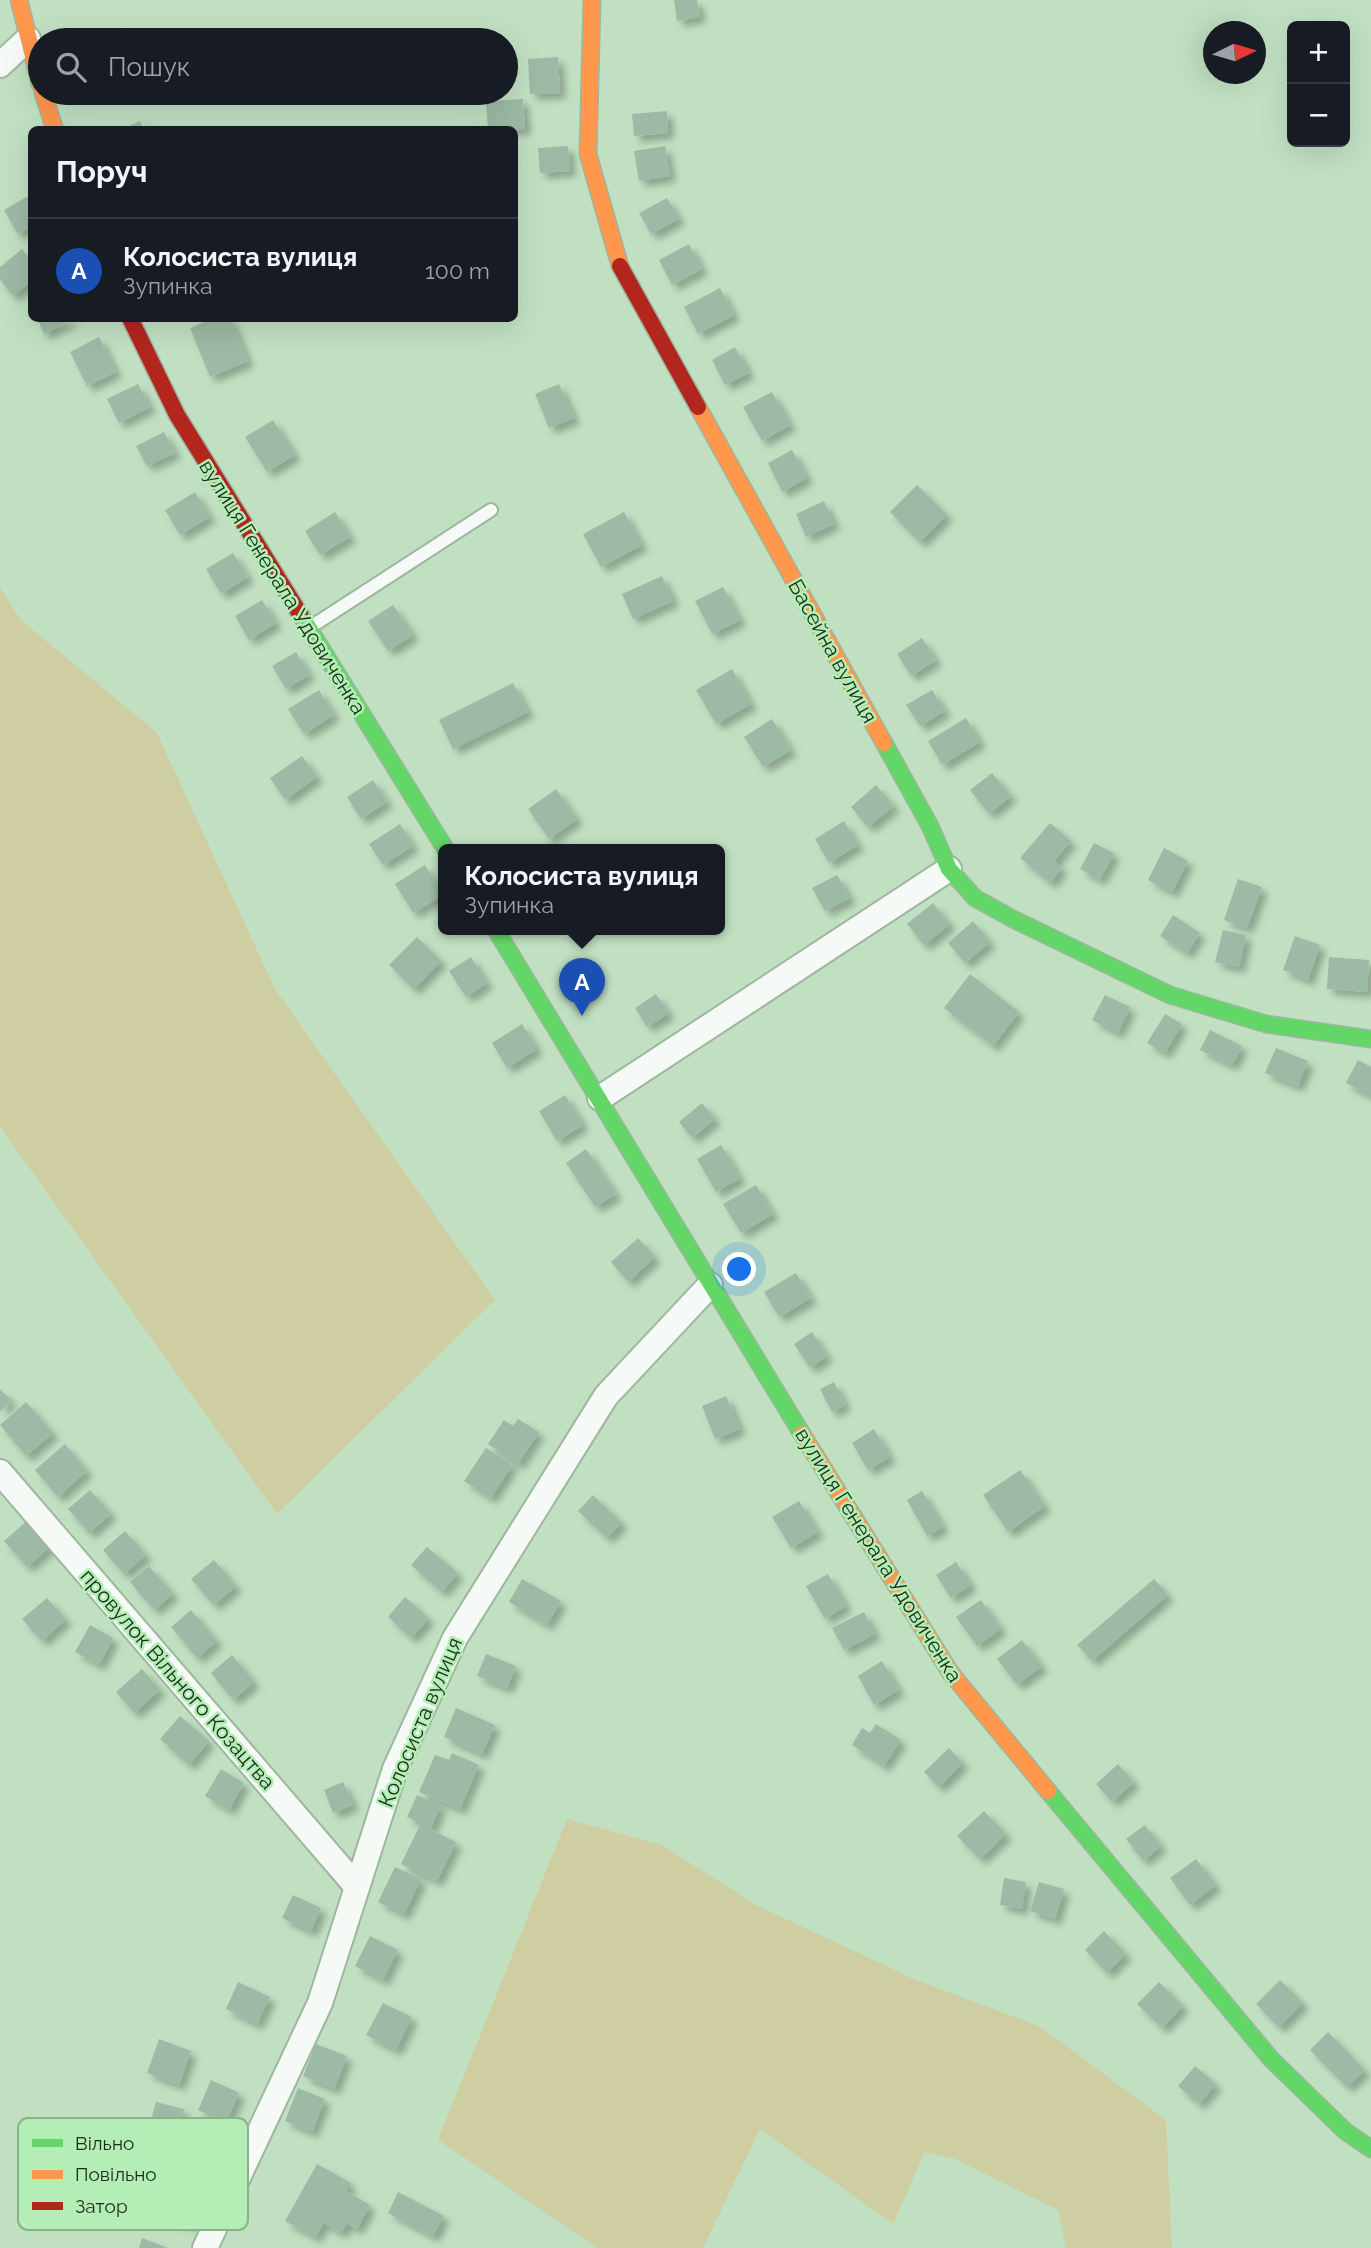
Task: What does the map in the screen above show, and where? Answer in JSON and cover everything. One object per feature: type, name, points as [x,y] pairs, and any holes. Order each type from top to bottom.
[{"type":"main road","points":[[19,0],[28,39]]},
{"type":"main road","name":"Басейна вулиця","points":[[592,0],[588,154],[621,268],[930,826],[949,869],[975,898],[1170,995],[1266,1024],[1371,1039]]},
{"type":"main road","points":[[47,105],[54,126]]},
{"type":"main road","name":"вулиця Генерала Удовиченка","points":[[132,322],[177,415],[442,844]]},
{"type":"main road","name":"вулиця Генерала Удовиченка","points":[[499,935],[600,1098],[710,1285],[950,1672],[1271,2059],[1345,2131],[1371,2149]]},
{"type":"street","points":[[0,65],[28,39]]},
{"type":"street","points":[[600,1098],[949,869]]},
{"type":"street","name":"Колосиста вулиця","points":[[248,2156],[320,2003],[395,1769],[455,1638],[606,1396],[710,1285]]},
{"type":"street","name":"провулок Вільного Козацтва","points":[[0,1472],[357,1887]]},
{"type":"street","name":"Колосиста вулиця","points":[[205,2248],[213,2230]]},
{"type":"lane","points":[[309,628],[491,510]]},
{"type":"green space","points":[[0,588],[21,620],[157,733],[275,989],[495,1300],[277,1514],[0,1127]]},
{"type":"green space","points":[[567,1819],[662,1845],[756,1905],[916,1980],[1039,2026],[1166,2120],[1172,2248],[1066,2248],[1058,2210],[955,2159],[925,2152],[893,2224],[760,2129],[703,2248],[598,2248],[438,2140]]},
{"type":"building","points":[[674,0],[697,0],[700,17],[677,21]]},
{"type":"building","points":[[558,57],[560,93],[530,94],[528,59]]},
{"type":"building","points":[[518,99],[523,99],[525,129],[518,129],[518,126],[488,126],[486,105],[518,105]]},
{"type":"building","points":[[667,111],[668,133],[634,136],[632,114]]},
{"type":"building","points":[[140,121],[142,126],[129,126]]},
{"type":"building","points":[[568,146],[570,171],[540,173],[538,148]]},
{"type":"building","points":[[665,146],[670,176],[639,181],[634,151]]},
{"type":"building","points":[[28,196],[28,228],[18,234],[4,210]]},
{"type":"building","points":[[667,198],[679,219],[651,234],[639,213]]},
{"type":"building","points":[[689,244],[702,269],[672,285],[659,260]]},
{"type":"building","points":[[22,249],[28,256],[28,284],[13,296],[0,280],[0,267]]},
{"type":"building","points":[[720,288],[734,315],[698,334],[684,307]]},
{"type":"building","points":[[39,322],[67,322],[44,334]]},
{"type":"building","points":[[204,322],[232,322],[248,361],[210,377],[190,328]]},
{"type":"building","points":[[99,337],[116,372],[87,386],[70,352]]},
{"type":"building","points":[[735,347],[749,373],[725,385],[712,360]]},
{"type":"building","points":[[138,384],[150,407],[119,423],[107,399]]},
{"type":"building","points":[[559,384],[574,418],[549,428],[535,394]]},
{"type":"building","points":[[772,392],[790,425],[762,441],[743,407]]},
{"type":"building","points":[[273,420],[295,455],[267,472],[245,437]]},
{"type":"building","points":[[164,432],[175,453],[147,466],[136,446]]},
{"type":"building","points":[[792,450],[807,478],[782,492],[768,463]]},
{"type":"building","points":[[917,485],[947,515],[920,542],[890,512]]},
{"type":"building","points":[[195,492],[210,517],[180,535],[165,510]]},
{"type":"building","points":[[824,501],[834,524],[806,537],[796,514]]},
{"type":"building","points":[[335,512],[350,537],[320,555],[305,531]]},
{"type":"building","points":[[624,512],[642,545],[601,567],[583,534]]},
{"type":"building","points":[[233,553],[248,577],[221,594],[206,569]]},
{"type":"building","points":[[662,576],[673,601],[633,619],[622,594]]},
{"type":"building","points":[[723,587],[740,620],[712,634],[695,601]]},
{"type":"building","points":[[262,600],[276,623],[249,640],[235,616]]},
{"type":"building","points":[[393,605],[413,635],[388,651],[368,621]]},
{"type":"building","points":[[922,638],[936,660],[911,676],[897,654]]},
{"type":"building","points":[[296,652],[309,675],[286,689],[272,666]]},
{"type":"building","points":[[732,669],[751,704],[716,724],[696,690]]},
{"type":"building","points":[[513,683],[528,712],[453,749],[439,720]]},
{"type":"building","points":[[319,690],[334,715],[304,734],[288,709]]},
{"type":"building","points":[[932,690],[945,711],[920,726],[906,705]]},
{"type":"building","points":[[966,718],[980,742],[942,765],[928,741]]},
{"type":"building","points":[[772,719],[791,750],[763,767],[744,737]]},
{"type":"building","points":[[302,756],[317,777],[285,800],[270,778]]},
{"type":"building","points":[[992,773],[1011,796],[989,814],[970,790]]},
{"type":"building","points":[[373,780],[387,802],[361,819],[347,797]]},
{"type":"building","points":[[876,785],[894,806],[868,827],[851,807]]},
{"type":"building","points":[[556,789],[577,819],[549,839],[528,809]]},
{"type":"building","points":[[844,821],[858,845],[829,863],[815,839]]},
{"type":"building","points":[[1050,823],[1071,841],[1054,861],[1062,868],[1050,883],[1020,858]]},
{"type":"building","points":[[400,824],[413,846],[383,865],[369,844]]},
{"type":"building","points":[[1094,843],[1114,853],[1100,880],[1080,869]]},
{"type":"building","points":[[1164,848],[1188,861],[1172,892],[1148,880]]},
{"type":"building","points":[[425,865],[438,887],[438,898],[413,913],[395,884]]},
{"type":"building","points":[[837,875],[850,898],[825,911],[812,888]]},
{"type":"building","points":[[1238,879],[1262,887],[1247,928],[1224,920]]},
{"type":"building","points":[[933,903],[950,924],[924,945],[907,924]]},
{"type":"building","points":[[1173,915],[1200,933],[1187,953],[1160,936]]},
{"type":"building","points":[[973,921],[990,942],[965,963],[948,943]]},
{"type":"building","points":[[1223,930],[1246,935],[1239,967],[1215,962]]},
{"type":"building","points":[[1295,936],[1320,945],[1308,980],[1283,970]]},
{"type":"building","points":[[417,937],[441,961],[414,989],[389,965]]},
{"type":"building","points":[[471,957],[487,983],[466,997],[449,971]]},
{"type":"building","points":[[1329,957],[1369,960],[1367,992],[1327,989]]},
{"type":"building","points":[[970,974],[1019,1012],[993,1046],[944,1008]]},
{"type":"building","points":[[656,994],[669,1013],[647,1027],[635,1008]]},
{"type":"building","points":[[1105,995],[1130,1007],[1118,1033],[1092,1020]]},
{"type":"building","points":[[1165,1014],[1182,1024],[1165,1053],[1147,1043]]},
{"type":"building","points":[[522,1024],[537,1049],[507,1068],[492,1043]]},
{"type":"building","points":[[1210,1030],[1242,1046],[1232,1065],[1200,1050]]},
{"type":"building","points":[[1276,1048],[1308,1061],[1298,1086],[1265,1073]]},
{"type":"building","points":[[1358,1060],[1371,1067],[1371,1096],[1346,1083]]},
{"type":"building","points":[[565,1095],[583,1125],[557,1141],[539,1111]]},
{"type":"building","points":[[702,1103],[715,1119],[692,1138],[679,1122]]},
{"type":"building","points":[[721,1145],[740,1178],[716,1192],[697,1159]]},
{"type":"building","points":[[586,1149],[616,1194],[595,1207],[566,1163]]},
{"type":"building","points":[[756,1185],[773,1214],[741,1233],[723,1204]]},
{"type":"building","points":[[638,1238],[655,1257],[628,1282],[611,1262]]},
{"type":"building","points":[[796,1273],[811,1298],[779,1317],[764,1292]]},
{"type":"building","points":[[812,1332],[827,1356],[810,1368],[794,1344]]},
{"type":"building","points":[[834,1382],[845,1405],[832,1412],[820,1389]]},
{"type":"building","points":[[0,1389],[11,1400],[0,1412]]},
{"type":"building","points":[[726,1396],[740,1429],[715,1439],[702,1406]]},
{"type":"building","points":[[26,1402],[53,1433],[26,1456],[0,1425]]},
{"type":"building","points":[[518,1419],[539,1432],[518,1464],[488,1444],[504,1420],[513,1426]]},
{"type":"building","points":[[874,1429],[890,1457],[868,1470],[852,1443]]},
{"type":"building","points":[[65,1444],[87,1471],[58,1497],[35,1470]]},
{"type":"building","points":[[486,1448],[512,1465],[491,1498],[464,1481]]},
{"type":"building","points":[[1020,1470],[1045,1506],[1008,1532],[983,1495]]},
{"type":"building","points":[[90,1490],[111,1514],[89,1533],[68,1509]]},
{"type":"building","points":[[922,1491],[943,1527],[927,1536],[907,1500]]},
{"type":"building","points":[[593,1495],[622,1523],[607,1538],[578,1511]]},
{"type":"building","points":[[799,1501],[818,1532],[791,1548],[772,1517]]},
{"type":"building","points":[[28,1520],[51,1546],[27,1567],[4,1541]]},
{"type":"building","points":[[125,1531],[146,1555],[124,1574],[103,1550]]},
{"type":"building","points":[[427,1547],[458,1573],[442,1592],[411,1565]]},
{"type":"building","points":[[214,1560],[236,1586],[214,1605],[191,1579]]},
{"type":"building","points":[[956,1562],[971,1585],[951,1598],[936,1575]]},
{"type":"building","points":[[149,1566],[173,1594],[154,1610],[130,1582]]},
{"type":"building","points":[[828,1574],[846,1606],[825,1619],[806,1586]]},
{"type":"building","points":[[522,1579],[561,1601],[547,1625],[509,1602]]},
{"type":"building","points":[[1154,1579],[1168,1595],[1092,1661],[1077,1645]]},
{"type":"building","points":[[405,1597],[429,1618],[411,1638],[388,1617]]},
{"type":"building","points":[[47,1598],[66,1619],[42,1641],[22,1619]]},
{"type":"building","points":[[981,1600],[1001,1629],[977,1646],[956,1617]]},
{"type":"building","points":[[191,1610],[217,1641],[197,1658],[171,1627]]},
{"type":"building","points":[[864,1612],[875,1634],[844,1650],[832,1628]]},
{"type":"building","points":[[90,1625],[113,1638],[99,1665],[75,1652]]},
{"type":"building","points":[[1022,1640],[1042,1666],[1017,1685],[997,1659]]},
{"type":"building","points":[[486,1654],[516,1666],[507,1688],[477,1676]]},
{"type":"building","points":[[232,1655],[254,1682],[233,1700],[211,1673]]},
{"type":"building","points":[[882,1661],[899,1690],[874,1705],[858,1676]]},
{"type":"building","points":[[142,1669],[160,1690],[134,1713],[116,1692]]},
{"type":"building","points":[[456,1708],[495,1725],[482,1754],[444,1737]]},
{"type":"building","points":[[180,1716],[209,1741],[189,1765],[160,1739]]},
{"type":"building","points":[[876,1724],[901,1740],[884,1766],[852,1745],[862,1728],[870,1733]]},
{"type":"building","points":[[949,1748],[963,1763],[939,1787],[924,1772]]},
{"type":"building","points":[[452,1753],[479,1765],[460,1809],[419,1792],[435,1755],[449,1760]]},
{"type":"building","points":[[1118,1764],[1134,1782],[1112,1802],[1096,1784]]},
{"type":"building","points":[[221,1769],[244,1783],[229,1810],[205,1796]]},
{"type":"building","points":[[343,1782],[353,1805],[333,1813],[324,1790]]},
{"type":"building","points":[[417,1795],[441,1805],[431,1828],[407,1817]]},
{"type":"building","points":[[984,1811],[1006,1834],[980,1859],[957,1836]]},
{"type":"building","points":[[420,1825],[456,1842],[437,1881],[401,1864]]},
{"type":"building","points":[[1145,1825],[1161,1846],[1143,1861],[1126,1839]]},
{"type":"building","points":[[1196,1859],[1216,1885],[1190,1905],[1170,1878]]},
{"type":"building","points":[[395,1867],[421,1879],[404,1914],[378,1902]]},
{"type":"building","points":[[1004,1878],[1026,1882],[1022,1909],[1000,1905]]},
{"type":"building","points":[[1039,1882],[1064,1889],[1055,1919],[1030,1911]]},
{"type":"building","points":[[293,1895],[321,1908],[311,1931],[282,1918]]},
{"type":"building","points":[[1104,1931],[1126,1954],[1107,1973],[1085,1950]]},
{"type":"building","points":[[370,1936],[398,1950],[383,1980],[355,1966]]},
{"type":"building","points":[[1280,1980],[1303,2003],[1279,2027],[1256,2004]]},
{"type":"building","points":[[238,1982],[270,1997],[257,2024],[226,2009]]},
{"type":"building","points":[[1159,1982],[1183,2006],[1162,2028],[1137,2004]]},
{"type":"building","points":[[383,2003],[412,2017],[396,2050],[366,2035]]},
{"type":"building","points":[[1328,2032],[1365,2070],[1347,2087],[1310,2050]]},
{"type":"building","points":[[159,2039],[191,2051],[179,2085],[147,2073]]},
{"type":"building","points":[[316,2044],[347,2056],[334,2089],[303,2076]]},
{"type":"building","points":[[1195,2066],[1216,2084],[1199,2104],[1178,2086]]},
{"type":"building","points":[[211,2080],[239,2093],[228,2118],[215,2118],[198,2110]]},
{"type":"building","points":[[298,2088],[325,2099],[312,2132],[285,2121]]},
{"type":"building","points":[[156,2102],[184,2109],[182,2118],[152,2118]]},
{"type":"building","points":[[317,2164],[351,2183],[346,2191],[370,2205],[357,2229],[347,2223],[341,2233],[324,2223],[315,2237],[285,2221]]},
{"type":"building","points":[[398,2192],[444,2216],[433,2236],[388,2213]]},
{"type":"building","points":[[142,2238],[168,2248],[139,2248]]},
{"type":"traffic: fast","points":[[300,614],[442,844]]},
{"type":"traffic: fast","points":[[884,743],[930,826],[949,869],[975,898],[1170,995],[1266,1024],[1371,1039]]},
{"type":"traffic: fast","points":[[499,935],[802,1434]]},
{"type":"traffic: fast","points":[[1048,1791],[1271,2059],[1345,2131],[1371,2149]]},
{"type":"traffic: slow","points":[[19,0],[28,36]]},
{"type":"traffic: slow","points":[[592,0],[588,154],[620,266]]},
{"type":"traffic: slow","points":[[47,105],[54,126]]},
{"type":"traffic: slow","points":[[698,407],[884,743]]},
{"type":"traffic: slow","points":[[802,1434],[950,1672],[1048,1791]]},
{"type":"traffic: jam","points":[[620,266],[698,407]]},
{"type":"traffic: jam","points":[[132,322],[177,415],[300,614]]},
{"type":"place","name":"Колосиста вулиця","points":[[582,1016]]}]
